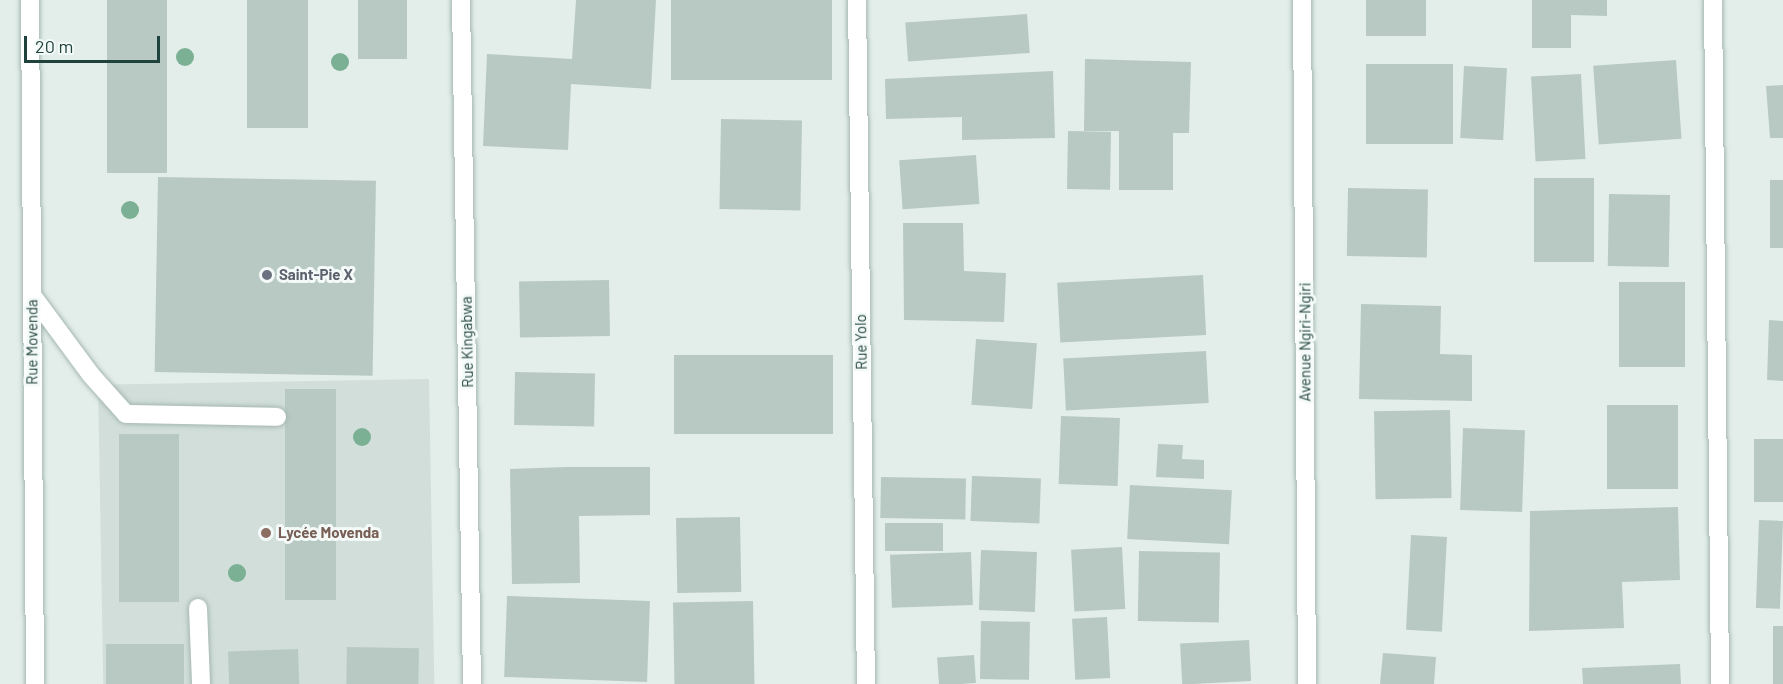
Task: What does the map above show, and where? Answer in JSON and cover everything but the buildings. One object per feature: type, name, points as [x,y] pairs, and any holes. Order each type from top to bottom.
[{"type":"street","name":"Rue Movenda","points":[[30,0],[35,684]]},
{"type":"street","name":"Rue Kingabwa","points":[[461,0],[472,684]]},
{"type":"street","name":"Rue Yolo","points":[[857,0],[866,684]]},
{"type":"street","name":"Avenue Ngiri-Ngiri","points":[[1302,0],[1307,684]]},
{"type":"street","points":[[1713,0],[1720,684]]},
{"type":"street","points":[[32,296],[91,375],[126,414],[277,417]]},
{"type":"street","points":[[198,608],[201,684]]},
{"type":"shaded area","name":"Lycée Movenda","points":[[429,379],[434,684],[103,684],[98,385]]},
{"type":"place","name":"Saint-Pie X","points":[[267,275]]},
{"type":"place","name":"Lycée Movenda","points":[[266,533]]}]
